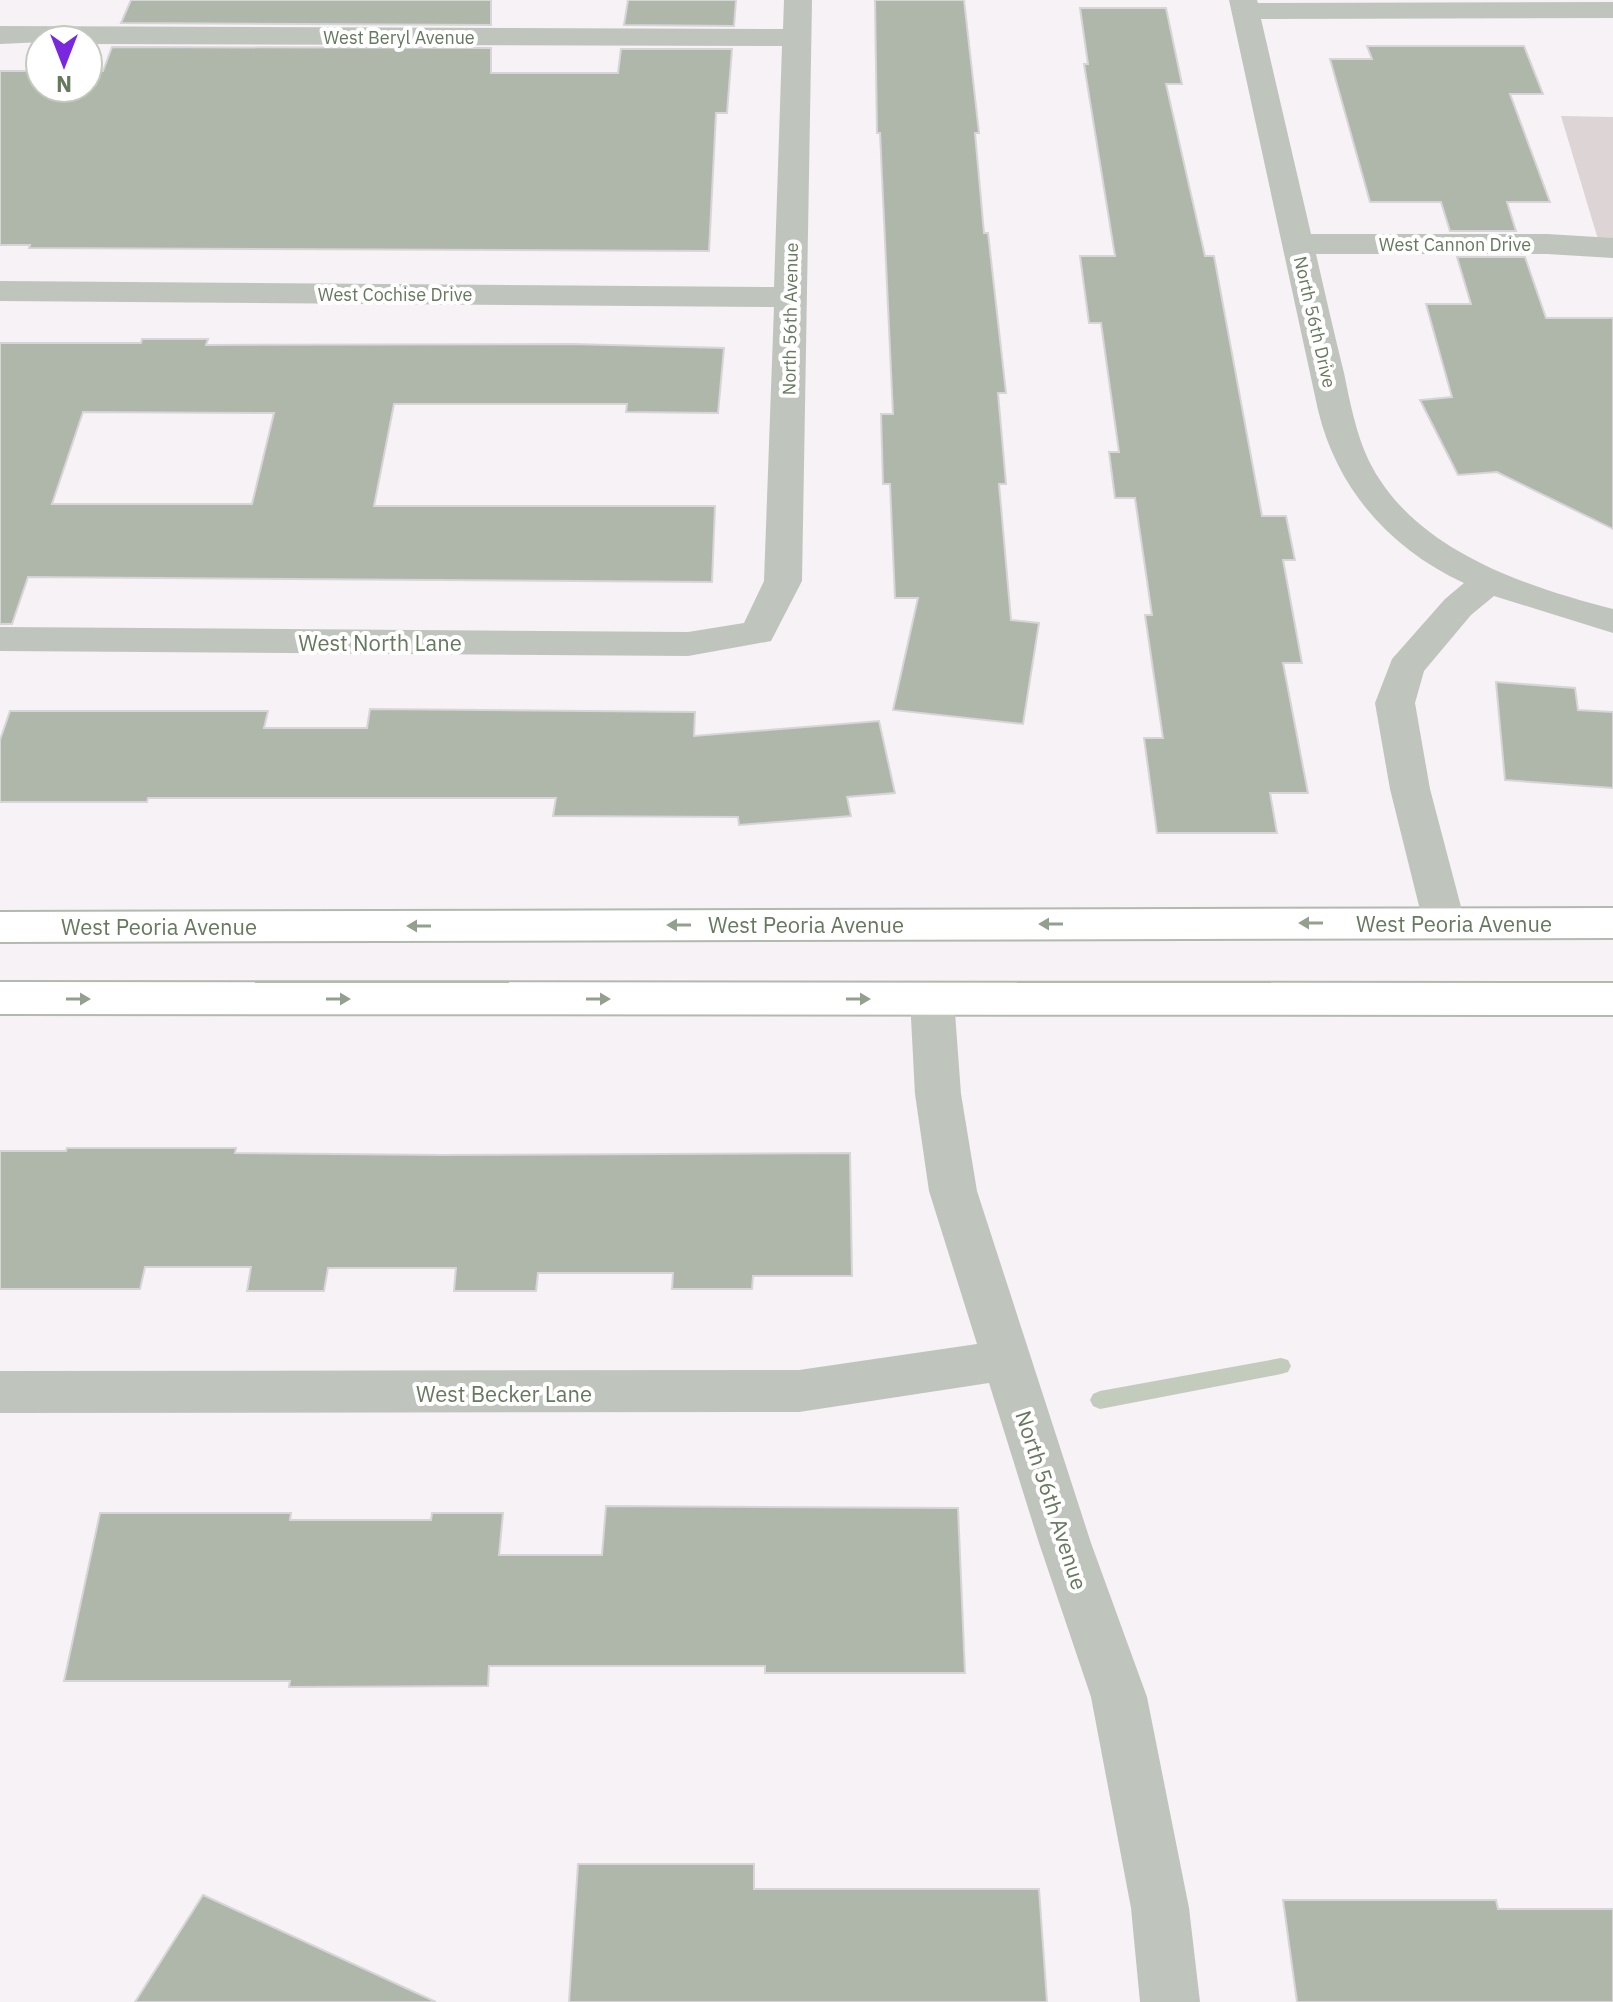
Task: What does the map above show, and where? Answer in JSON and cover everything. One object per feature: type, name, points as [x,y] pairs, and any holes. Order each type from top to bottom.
[{"type":"main road","name":"West Peoria Avenue","points":[[0,927],[1613,923]]},
{"type":"main road","points":[[0,998],[1613,999]]},
{"type":"street","name":"North 56th Avenue","points":[[758,633],[783,581],[798,0]]},
{"type":"street","points":[[1244,6],[1613,10]]},
{"type":"street","name":"North 56th Drive","points":[[1244,6],[1335,410],[1355,469],[1401,524],[1435,553],[1488,582],[1544,603],[1613,621]]},
{"type":"street","name":"West Beryl Avenue","points":[[0,35],[797,38]]},
{"type":"street","name":"West Cannon Drive","points":[[1298,244],[1547,244],[1613,248]]},
{"type":"street","name":"West Cochise Drive","points":[[0,291],[790,297]]},
{"type":"street","points":[[1444,922],[1410,789],[1395,703],[1406,668],[1458,607],[1488,582]]},
{"type":"street","name":"West North Lane","points":[[0,639],[688,644],[758,633]]},
{"type":"street","name":"North 56th Avenue","points":[[932,999],[938,1094],[953,1191],[1119,1697],[1160,1908],[1170,2002]]},
{"type":"street","name":"West Becker Lane","points":[[0,1392],[799,1391],[1006,1360]]},
{"type":"shaded area","points":[[1561,116],[1613,117],[1613,248],[1600,246]]},
{"type":"building","points":[[131,0],[491,0],[491,25],[121,23]]},
{"type":"building","points":[[628,0],[736,0],[734,26],[624,25]]},
{"type":"building","points":[[875,0],[964,0],[979,133],[975,133],[984,233],[988,233],[1006,393],[998,393],[1006,484],[999,484],[1011,620],[1039,623],[1023,724],[893,710],[918,598],[895,598],[890,484],[883,484],[881,414],[893,414],[880,133],[877,133]]},
{"type":"building","points":[[1080,8],[1166,8],[1182,84],[1166,84],[1205,256],[1214,256],[1262,516],[1286,516],[1295,560],[1283,560],[1302,663],[1283,663],[1308,793],[1270,793],[1277,833],[1157,833],[1144,738],[1163,738],[1145,615],[1152,615],[1135,498],[1115,498],[1109,452],[1119,452],[1101,323],[1089,323],[1080,256],[1115,256],[1084,64],[1088,64]]},
{"type":"building","points":[[1367,46],[1524,46],[1543,94],[1510,94],[1550,202],[1507,202],[1516,231],[1450,231],[1441,202],[1370,202],[1330,59],[1372,59]]},
{"type":"building","points":[[112,47],[491,48],[491,73],[618,73],[621,49],[732,49],[727,113],[716,113],[709,251],[29,248],[30,245],[0,245],[0,71],[24,71],[24,104],[104,104],[104,68]]},
{"type":"building","points":[[1457,257],[1525,257],[1546,318],[1613,318],[1613,529],[1497,472],[1458,475],[1420,400],[1452,397],[1426,304],[1471,304]]},
{"type":"building","points":[[142,339],[208,339],[206,345],[571,344],[724,348],[718,413],[626,412],[627,404],[394,404],[374,506],[715,506],[712,582],[28,577],[12,624],[0,624],[0,343],[141,343]],"holes":[[[83,412],[274,413],[252,504],[52,504]]]},
{"type":"building","points":[[1496,682],[1575,688],[1578,710],[1613,712],[1613,788],[1505,780]]},
{"type":"building","points":[[370,709],[695,712],[694,736],[879,721],[895,793],[847,797],[851,816],[739,825],[738,817],[553,816],[556,798],[148,798],[147,802],[0,802],[0,740],[10,711],[268,711],[264,728],[367,728]]},
{"type":"building","points":[[67,1148],[236,1148],[235,1153],[441,1155],[850,1153],[852,1276],[753,1276],[752,1289],[672,1289],[673,1273],[538,1273],[536,1291],[454,1291],[456,1268],[328,1268],[324,1291],[247,1291],[251,1267],[145,1267],[140,1289],[0,1289],[0,1151],[66,1151]]},
{"type":"building","points":[[606,1506],[958,1508],[965,1673],[765,1673],[765,1666],[489,1666],[488,1686],[289,1687],[290,1681],[64,1681],[100,1513],[291,1513],[290,1520],[431,1520],[432,1513],[503,1513],[499,1555],[602,1555]]},
{"type":"building","points":[[578,1864],[754,1864],[754,1889],[1039,1889],[1047,2002],[569,2002]]},
{"type":"building","points":[[203,1895],[436,2002],[135,2002]]},
{"type":"building","points":[[1283,1900],[1496,1900],[1498,1909],[1613,1909],[1613,2002],[1297,2002]]},
{"type":"waterway","points":[[1100,1400],[1281,1366]]}]
